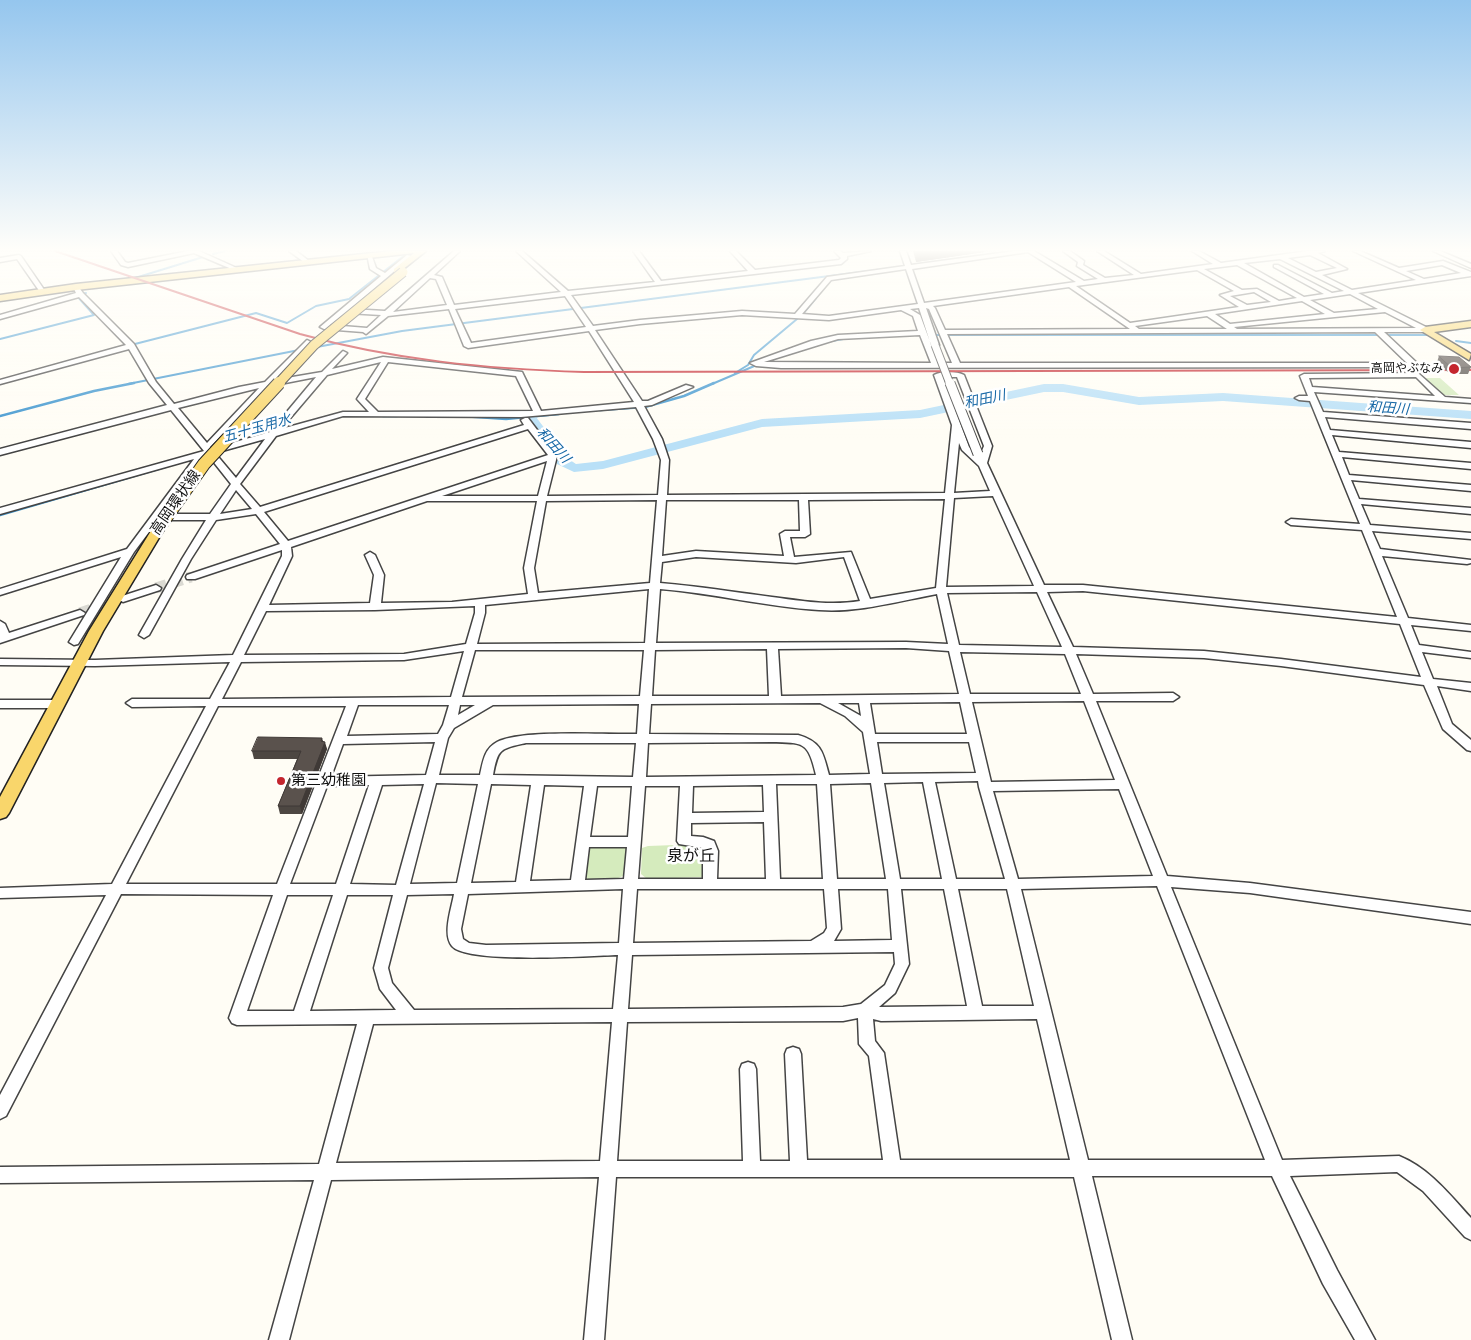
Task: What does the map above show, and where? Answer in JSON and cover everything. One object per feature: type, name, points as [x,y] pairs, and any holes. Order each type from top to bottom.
[{"type":"main road","name":"高岡環状線","points":[[0,813],[75,663],[156,522],[200,464],[256,400],[323,333],[347,314]]},
{"type":"main road","points":[[1425,330],[1471,324]]},
{"type":"main road","points":[[1425,330],[1470,358]]},
{"type":"main road","name":"高岡環状線","points":[[0,797],[54,704]]},
{"type":"street","points":[[0,1110],[237,659],[287,556],[286,545],[207,451],[152,381],[131,346],[100,314]]},
{"type":"street","points":[[339,314],[324,327],[367,331],[384,314]]},
{"type":"street","points":[[379,314],[388,314]]},
{"type":"street","points":[[454,314],[468,346],[590,328],[727,314]]},
{"type":"street","points":[[582,314],[640,406],[662,451],[662,498],[629,884],[622,1016],[594,1340]]},
{"type":"street","points":[[759,314],[829,318],[862,314]]},
{"type":"street","points":[[796,317],[799,314]]},
{"type":"street","points":[[913,314],[916,315],[935,365]]},
{"type":"street","points":[[925,314],[980,459],[1069,650],[1089,698],[1277,1168],[1330,1277],[1365,1340]]},
{"type":"street","points":[[934,314],[957,366]]},
{"type":"street","points":[[1113,314],[1138,332]]},
{"type":"street","points":[[1130,325],[1209,314],[1238,332]]},
{"type":"street","points":[[1229,326],[1348,314]]},
{"type":"street","points":[[1393,314],[1425,330]]},
{"type":"street","points":[[943,334],[1138,332],[1380,333],[1425,330]]},
{"type":"street","points":[[923,334],[838,337],[783,352],[754,363],[759,365],[957,366],[1414,365],[1380,333]]},
{"type":"street","points":[[0,382],[131,346]]},
{"type":"street","points":[[928,346],[948,346]]},
{"type":"street","points":[[74,642],[130,551],[156,522],[207,451],[265,385],[302,347]]},
{"type":"street","points":[[144,635],[177,572],[234,483],[271,434],[343,352]]},
{"type":"street","points":[[1407,358],[1421,358]]},
{"type":"street","points":[[0,452],[173,406],[383,359],[519,374],[538,413]]},
{"type":"street","points":[[375,413],[362,399],[385,360],[383,359]]},
{"type":"street","points":[[938,375],[960,375],[988,446],[980,459],[965,448],[938,375]]},
{"type":"street","points":[[1443,399],[1418,375],[1304,376],[1346,478],[1364,529],[1376,552],[1447,726],[1471,747]]},
{"type":"street","points":[[156,522],[212,518],[257,511],[538,413],[640,406],[690,387]]},
{"type":"street","points":[[1310,389],[1471,401]]},
{"type":"street","points":[[1299,398],[1315,401]]},
{"type":"street","points":[[0,512],[207,451],[343,414],[375,413],[524,419],[553,456]]},
{"type":"street","points":[[1320,414],[1471,426]]},
{"type":"street","points":[[956,425],[941,590],[984,782],[1013,884],[1122,1340]]},
{"type":"street","points":[[1327,432],[1471,445]]},
{"type":"street","points":[[1336,454],[1471,466]]},
{"type":"street","points":[[534,597],[529,568],[542,497],[553,456]]},
{"type":"street","points":[[191,577],[553,456]]},
{"type":"street","points":[[1346,478],[1471,488]]},
{"type":"street","points":[[429,499],[949,496],[995,493]]},
{"type":"street","points":[[789,559],[785,534],[805,534],[803,497]]},
{"type":"street","points":[[1355,501],[1471,511]]},
{"type":"street","points":[[1291,522],[1471,536]]},
{"type":"street","points":[[0,592],[130,551]]},
{"type":"street","points":[[1376,552],[1470,562]]},
{"type":"street","points":[[657,560],[696,554],[789,559],[848,554],[866,603]]},
{"type":"street","points":[[370,555],[379,575],[376,606]]},
{"type":"street","points":[[262,608],[480,603],[654,586],[684,588],[819,607],[844,607],[941,590],[1083,588],[1471,628]]},
{"type":"street","points":[[124,599],[156,588]]},
{"type":"street","points":[[410,1017],[385,985],[381,968],[442,738],[449,725],[480,613],[480,603]]},
{"type":"street","points":[[0,624],[2,640],[80,613]]},
{"type":"street","points":[[772,645],[775,700]]},
{"type":"street","points":[[0,662],[75,663],[404,657],[470,647],[906,645],[953,649],[1069,650],[1218,656],[1471,687]]},
{"type":"street","points":[[1415,648],[1471,655]]},
{"type":"street","points":[[132,703],[1173,697]]},
{"type":"street","points":[[814,699],[838,706],[856,717],[870,734],[974,738]]},
{"type":"street","points":[[864,699],[894,884],[902,964],[890,989],[865,1010]]},
{"type":"street","points":[[354,701],[282,888],[237,1018],[300,1016],[843,1014],[865,1010],[881,1014],[1043,1012]]},
{"type":"street","points":[[449,725],[491,701]]},
{"type":"street","points":[[0,704],[54,704]]},
{"type":"street","points":[[338,740],[442,738]]},
{"type":"street","points":[[813,948],[829,937],[834,929],[823,778],[817,752],[809,744],[798,739],[514,740],[501,745],[491,754],[454,929],[457,942],[466,948],[486,951],[813,948],[900,946]]},
{"type":"street","points":[[323,782],[432,779],[639,782],[928,777],[984,782],[1122,784]]},
{"type":"street","points":[[928,777],[976,1013]]},
{"type":"street","points":[[768,780],[773,884]]},
{"type":"street","points":[[300,1016],[377,781]]},
{"type":"street","points":[[522,887],[538,781]]},
{"type":"street","points":[[577,886],[591,781]]},
{"type":"street","points":[[687,781],[684,841],[703,842],[709,846],[711,851],[710,885]]},
{"type":"street","points":[[685,818],[770,817]]},
{"type":"street","points":[[582,842],[633,842]]},
{"type":"street","points":[[0,893],[115,889],[282,888],[402,890],[629,884],[1013,884],[1163,881],[1250,888],[1471,918]]},
{"type":"street","points":[[865,1010],[867,1044],[876,1052],[893,1168]]},
{"type":"street","points":[[279,1340],[367,1017]]},
{"type":"street","points":[[793,1054],[799,1169]]},
{"type":"street","points":[[748,1069],[752,1169]]},
{"type":"street","points":[[0,1175],[608,1169],[1277,1168],[1399,1164],[1412,1171],[1426,1183],[1471,1231]]},
{"type":"green space","points":[[1425,378],[1440,378],[1459,395],[1444,395]]},
{"type":"green space","points":[[593,844],[627,845],[626,873],[613,879],[588,879],[583,874],[587,848]]},
{"type":"green space","points":[[706,845],[704,877],[647,879],[641,874],[642,848],[648,846]]},
{"type":"building","points":[[1439,356],[1459,357],[1471,367],[1452,368]]},
{"type":"building","points":[[258,737],[322,738],[321,741],[325,742],[300,806],[278,806],[301,751],[252,751]]},
{"type":"waterway","points":[[0,339],[94,315],[93,314]]},
{"type":"waterway","points":[[131,345],[254,314]]},
{"type":"waterway","points":[[258,314],[287,323],[303,314]]},
{"type":"waterway","points":[[317,347],[402,331],[538,314]]},
{"type":"waterway","points":[[735,373],[748,365],[754,355],[797,319]]},
{"type":"waterway","points":[[923,335],[1427,335]]},
{"type":"waterway","points":[[826,342],[849,338]]},
{"type":"waterway","points":[[1456,341],[1471,343]]},
{"type":"waterway","points":[[128,384],[299,350]]},
{"type":"waterway","points":[[712,384],[759,364]]},
{"type":"waterway","points":[[0,416],[94,391],[134,383]]},
{"type":"waterway","points":[[600,410],[645,407],[684,396],[714,383]]},
{"type":"waterway","name":"和田川","points":[[528,416],[562,461],[574,468],[603,465],[762,423],[920,414],[1044,388],[1063,388],[1139,401],[1223,397],[1471,415]]},
{"type":"waterway","name":"五十玉用水","points":[[461,416],[506,419],[559,414]]},
{"type":"waterway","name":"五十玉用水","points":[[383,416],[397,416]]},
{"type":"waterway","name":"五十玉用水","points":[[221,451],[268,438]]},
{"type":"waterway","name":"五十玉用水","points":[[0,515],[165,467]]},
{"type":"tunnel","points":[[156,588],[191,577]]},
{"type":"tunnel","points":[[80,613],[119,600]]},
{"type":"railway","points":[[240,314],[300,334],[405,357],[476,366],[584,372],[1471,370]]},
{"type":"place","name":"高岡やぶなみ","points":[[1454,369]]},
{"type":"place","name":"第三幼稚園","points":[[281,781]]},
{"type":"district","name":"泉が丘","points":[[691,857]]}]
